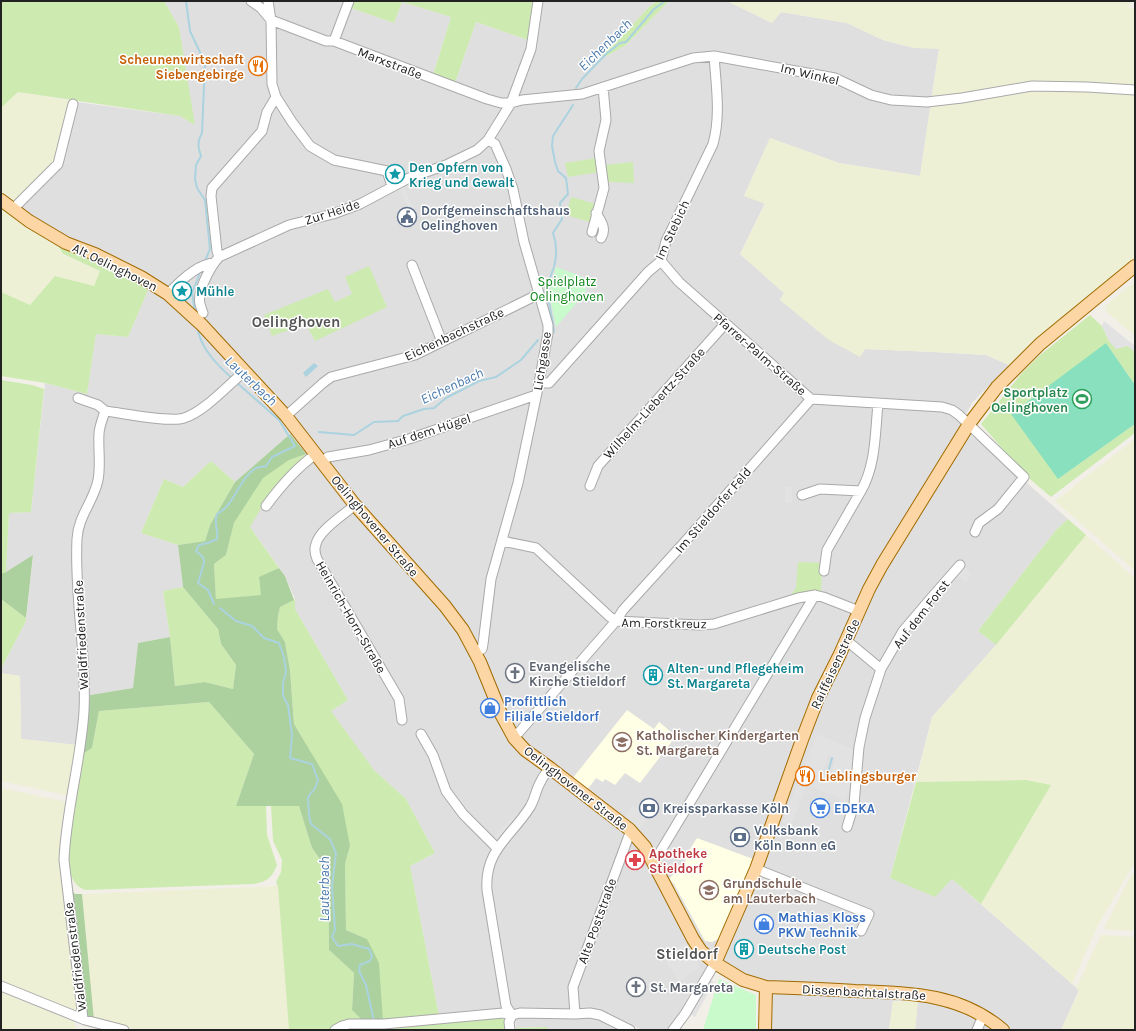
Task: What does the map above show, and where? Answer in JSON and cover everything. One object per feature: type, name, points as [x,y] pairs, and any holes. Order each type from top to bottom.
[{"type":"main road","name":"Alt Oelinghoven","points":[[1,200],[29,221],[66,242],[96,254],[130,271],[168,294],[188,311],[203,319],[239,377],[286,416],[319,458]]},
{"type":"main road","name":"Raiffeisenstraße","points":[[715,963],[756,869],[805,730],[818,698],[882,565],[970,424],[997,387],[1040,344],[1135,266]]},
{"type":"main road","name":"Oelinghovener Straße","points":[[319,458],[355,505],[445,606],[463,630],[475,652],[502,716],[514,738],[525,750],[631,830],[641,841],[654,862],[693,939],[701,951],[715,963],[743,980],[766,987]]},
{"type":"main road","name":"Dissenbachtalstraße","points":[[766,987],[912,993],[943,999],[965,1007],[983,1016],[1003,1030]]},
{"type":"main road","points":[[765,1030],[766,987]]},
{"type":"street","points":[[251,1],[261,8],[271,20]]},
{"type":"street","points":[[268,1],[271,20],[272,84],[276,97],[292,122],[310,146],[334,160],[388,172],[392,186]]},
{"type":"street","points":[[334,42],[349,1]]},
{"type":"street","name":"Zur Heide","points":[[168,294],[175,286],[195,270],[289,225],[333,214],[360,204],[409,178],[446,165],[477,150],[488,140],[511,103],[531,49],[538,1]]},
{"type":"street","name":"Marxstraße","points":[[271,20],[487,99],[501,103],[511,103]]},
{"type":"street","name":"Im Winkel","points":[[511,103],[522,100],[582,94],[693,58],[714,56],[835,78],[871,95],[891,100],[927,102],[962,98],[1032,86],[1135,90]]},
{"type":"street","name":"Im Stebich","points":[[539,383],[549,383],[648,272],[661,261],[666,241],[713,144],[717,131],[718,118],[714,56]]},
{"type":"street","points":[[592,232],[604,188],[599,151],[606,120],[603,87]]},
{"type":"street","points":[[203,319],[200,303],[200,291],[217,251],[211,196],[212,188],[262,131],[267,112],[276,97]]},
{"type":"street","points":[[13,209],[58,164],[73,104]]},
{"type":"street","name":"Lichgasse","points":[[475,652],[482,649],[491,579],[518,483],[548,333],[548,325],[524,242],[513,189],[506,168],[495,144],[488,140]]},
{"type":"street","points":[[596,213],[603,226],[604,234],[601,238]]},
{"type":"street","name":"Pfarrer-Palm-Straße","points":[[661,261],[678,282],[811,399],[942,407],[952,410],[970,424],[1024,477],[998,509],[980,523],[975,532]]},
{"type":"street","points":[[412,265],[442,342]]},
{"type":"street","name":"Eichenbachstraße","points":[[286,416],[331,376],[415,355],[540,294]]},
{"type":"street","name":"Wilhelm-Liebertz-Straße","points":[[590,486],[598,466],[725,324]]},
{"type":"street","points":[[78,398],[98,405],[105,411],[166,419],[183,419],[210,402],[239,377]]},
{"type":"street","name":"Auf dem Hügel","points":[[266,506],[281,486],[306,460],[369,450],[409,439],[536,395]]},
{"type":"street","name":"Im Stieldorfer Feld","points":[[616,621],[623,610],[688,539],[811,399]]},
{"type":"street","points":[[824,571],[827,550],[866,482],[872,463],[878,404]]},
{"type":"street","name":"Waldfriedenstraße","points":[[83,1019],[64,860],[64,846],[67,818],[80,756],[84,711],[77,539],[81,519],[92,497],[98,480],[99,433],[105,411]]},
{"type":"street","points":[[802,495],[820,489],[861,491]]},
{"type":"street","name":"Heinrich-Horn-Straße","points":[[355,505],[320,534],[316,542],[316,559],[398,699],[402,720]]},
{"type":"street","points":[[502,541],[536,548],[616,621]]},
{"type":"street","name":"Auf dem Forst","points":[[847,827],[854,804],[859,746],[865,718],[881,670],[903,631],[960,565]]},
{"type":"street","points":[[654,862],[815,595]]},
{"type":"street","name":"Am Forstkreuz","points":[[514,738],[616,621],[699,625],[714,624],[798,598],[815,595],[859,611]]},
{"type":"street","points":[[846,640],[881,670]]},
{"type":"street","points":[[421,734],[433,755],[446,792],[463,814],[497,848]]},
{"type":"street","points":[[512,1015],[506,1006],[486,881],[487,871],[497,848],[523,818],[532,804],[540,781],[550,768]]},
{"type":"street","name":"Alte Poststraße","points":[[575,1014],[573,987],[631,830]]},
{"type":"street","points":[[756,869],[868,914],[861,932]]},
{"type":"street","points":[[673,1030],[685,1014],[715,963]]},
{"type":"street","points":[[1,986],[83,1019],[124,1030]]},
{"type":"street","points":[[335,1030],[349,1024],[384,1024],[502,1012],[512,1015],[520,1013],[590,1013],[600,1015],[630,1030]]},
{"type":"street","points":[[510,1030],[509,1022],[512,1015]]},
{"type":"street","points":[[977,1030],[983,1016]]},
{"type":"shaded area","points":[[164,1],[258,1],[263,4],[271,4],[272,1],[354,1],[351,8],[394,23],[402,2],[451,17],[433,75],[455,83],[476,22],[528,40],[537,41],[543,1],[657,1],[649,7],[620,38],[616,39],[598,55],[607,56],[626,45],[669,1],[727,1],[772,23],[781,12],[847,23],[883,40],[914,48],[939,48],[920,176],[839,163],[770,138],[744,196],[765,203],[740,254],[784,293],[780,300],[860,357],[865,349],[934,352],[986,355],[1009,365],[972,403],[959,427],[979,441],[1068,519],[1056,530],[978,631],[996,645],[932,717],[890,878],[952,879],[1079,990],[1061,1030],[915,1030],[918,1001],[893,1001],[889,1030],[768,1030],[773,983],[742,974],[715,954],[688,997],[674,1024],[667,1030],[642,1030],[632,1025],[630,1030],[547,1030],[547,1027],[516,1028],[515,1013],[439,1016],[410,866],[435,853],[406,799],[374,770],[330,711],[348,700],[295,609],[295,599],[285,576],[250,527],[290,434],[235,482],[211,461],[183,487],[164,479],[141,533],[178,545],[183,587],[163,591],[170,637],[138,643],[133,688],[82,696],[77,745],[21,739],[20,676],[1,673],[1,669],[26,621],[33,556],[6,572],[9,513],[31,512],[45,383],[87,394],[96,334],[128,337],[148,290],[145,277],[61,233],[18,207],[60,164],[77,102],[180,116],[194,124],[179,27]]},
{"type":"shaded area","points":[[727,1],[1132,1],[1128,7],[1135,9],[1135,261],[1034,341],[1009,365],[986,355],[934,352],[865,349],[860,357],[829,340],[780,300],[784,293],[740,254],[765,204],[744,196],[770,138],[839,163],[920,176],[939,49],[914,48],[883,40],[847,23],[781,12],[772,23]]},
{"type":"shaded area","points":[[18,92],[71,101],[53,164],[16,202],[1,191],[1,108]]},
{"type":"shaded area","points":[[404,187],[414,209],[409,211],[400,189]]},
{"type":"shaded area","points":[[1,206],[57,244],[63,255],[100,271],[94,286],[55,276],[30,305],[1,292]]},
{"type":"shaded area","points":[[1135,281],[1135,336],[1107,312],[1105,306]]},
{"type":"shaded area","points":[[1104,321],[1135,346],[1135,352],[1128,346],[1116,349],[1109,341],[1102,326]]},
{"type":"shaded area","points":[[1135,439],[1135,571],[1055,501]]},
{"type":"shaded area","points":[[785,487],[792,487],[792,503],[785,503]]},
{"type":"shaded area","points":[[1086,535],[1135,578],[1135,862],[1098,925],[1072,984],[981,904],[1051,785],[1026,780],[916,782],[932,717],[996,645]]},
{"type":"shaded area","points":[[963,564],[971,573],[966,582],[955,574]]},
{"type":"shaded area","points":[[1,673],[20,676],[21,739],[77,745],[69,794],[66,795],[1,781]]},
{"type":"shaded area","points":[[627,710],[654,729],[659,722],[676,736],[640,783],[625,773],[615,785],[605,779],[603,782],[596,778],[588,789],[572,779]]},
{"type":"shaded area","points":[[817,734],[854,750],[849,793],[845,800],[807,785],[791,826],[782,822]],"holes":[[[828,755],[835,758],[831,777],[822,774]]]},
{"type":"shaded area","points":[[1,788],[67,802],[65,809],[79,1007],[75,1012],[1,982]]},
{"type":"shaded area","points":[[632,805],[649,816],[640,829],[624,818]]},
{"type":"shaded area","points":[[517,812],[521,816],[498,840],[494,837]]},
{"type":"shaded area","name":"Grundschule am Lauterbach","points":[[697,838],[753,859],[726,925],[718,939],[712,942],[705,941],[674,884],[669,879],[685,862],[690,849]]},
{"type":"shaded area","points":[[1135,871],[1135,931],[1104,929],[1129,879]]},
{"type":"shaded area","points":[[278,886],[289,1030],[140,1030],[94,1020],[82,894]]},
{"type":"shaded area","points":[[1101,935],[1135,937],[1135,1030],[1061,1030],[1079,991],[1076,988]]},
{"type":"shaded area","points":[[685,943],[700,967],[679,982],[661,954]]},
{"type":"shaded area","points":[[709,980],[714,982],[695,1017],[690,1014]]},
{"type":"shaded area","points":[[1,992],[74,1021],[76,1030],[1,1030]]},
{"type":"shaded area","points":[[893,1001],[918,1001],[915,1030],[889,1030]]},
{"type":"green space","points":[[1,1],[164,1],[179,27],[195,125],[180,116],[18,92],[1,108]]},
{"type":"green space","points":[[354,1],[535,1],[528,40],[476,22],[455,83],[433,75],[451,17],[402,2],[394,23],[351,8]]},
{"type":"green space","points":[[657,1],[669,1],[626,45],[607,56],[597,55],[620,38],[649,7]]},
{"type":"green space","points":[[597,158],[599,172],[568,177],[565,163]]},
{"type":"green space","points":[[633,162],[634,183],[608,182],[606,165]]},
{"type":"green space","points":[[571,197],[596,204],[590,222],[566,215]]},
{"type":"green space","points":[[57,244],[131,279],[148,290],[128,337],[96,334],[87,394],[45,383],[1,376],[1,292],[30,305],[55,276],[94,286],[100,271],[63,254]]},
{"type":"green space","points":[[369,266],[387,307],[315,341],[306,324],[272,336],[264,315],[328,289],[335,302],[352,294],[345,277]]},
{"type":"green space","name":"Spielplatz Oelinghoven","points":[[556,267],[583,277],[586,292],[556,327],[549,293]]},
{"type":"green space","points":[[1090,315],[1102,326],[1109,341],[1128,346],[1135,352],[1135,385],[1106,343],[1058,479],[1135,424],[1135,433],[1051,497],[1025,475],[981,424],[1021,374],[1039,356]]},
{"type":"green space","name":"Sportplatz Oelinghoven","points":[[1106,343],[1135,385],[1135,424],[1058,479],[1011,414]]},
{"type":"green space","points":[[1,380],[32,385],[44,389],[31,512],[9,513],[6,572],[1,574]]},
{"type":"green space","points":[[290,434],[306,454],[289,460],[263,478],[234,523],[226,555],[214,564],[216,599],[261,595],[259,577],[279,568],[285,576],[294,600],[280,607],[277,629],[285,642],[290,670],[294,724],[342,804],[350,846],[345,864],[346,930],[367,939],[379,963],[383,1021],[364,1022],[352,1010],[354,973],[329,950],[328,870],[312,848],[299,806],[236,806],[254,754],[209,702],[99,711],[92,748],[83,754],[90,695],[133,688],[138,643],[170,637],[175,686],[205,682],[233,689],[236,665],[221,644],[218,629],[183,587],[178,545],[205,541],[210,525],[235,482]]},
{"type":"green space","points":[[306,454],[270,493],[250,527],[279,568],[259,579],[262,595],[216,600],[214,564],[226,555],[234,523],[262,478],[289,460]]},
{"type":"green space","points":[[211,461],[235,482],[210,525],[205,541],[178,545],[141,533],[164,479],[183,487]]},
{"type":"green space","points":[[1068,519],[1086,535],[996,645],[978,631],[1056,530]]},
{"type":"green space","points":[[33,555],[26,618],[1,599],[1,574]]},
{"type":"green space","points":[[798,562],[822,563],[821,591],[813,591],[789,597],[796,588]]},
{"type":"green space","points":[[183,587],[218,629],[221,644],[236,665],[233,689],[205,682],[175,686],[163,591]]},
{"type":"green space","points":[[1,599],[26,618],[26,621],[1,669]]},
{"type":"green space","points":[[295,599],[295,609],[348,700],[331,711],[374,770],[406,799],[435,853],[410,866],[439,1016],[383,1021],[367,939],[346,930],[345,864],[350,846],[311,753],[294,724],[290,670],[285,642],[277,629],[280,607]]},
{"type":"green space","points":[[209,702],[254,754],[236,806],[266,806],[267,835],[277,865],[271,876],[263,882],[254,884],[86,890],[75,883],[69,869],[67,850],[72,806],[83,754],[92,748],[99,711]]},
{"type":"green space","points":[[1026,780],[1051,785],[981,904],[952,879],[935,897],[890,878],[916,782]]},
{"type":"green space","points":[[299,805],[312,848],[328,870],[329,950],[354,973],[352,1010],[364,1022],[341,1022],[330,1030],[289,1030],[278,887],[276,882],[281,872],[282,860],[273,841],[271,806]]},
{"type":"green space","points":[[69,887],[75,894],[82,894],[94,1020],[87,1016]]},
{"type":"green space","points":[[719,979],[756,995],[756,1030],[703,1030]]},
{"type":"green space","points":[[499,1016],[505,1020],[507,1030],[389,1030],[388,1027]]},
{"type":"green space","points":[[547,1027],[547,1030],[516,1030],[516,1028]]},
{"type":"water","points":[[314,363],[318,366],[306,377],[303,373]]},
{"type":"waterway","name":"Lauterbach","points":[[186,1],[190,31],[205,63],[202,133],[198,144],[201,156],[196,165],[195,179],[197,188],[205,200],[210,249],[205,261]]},
{"type":"waterway","name":"Eichenbach","points":[[576,88],[582,79],[606,54],[620,43],[626,42],[654,9],[665,1]]},
{"type":"waterway","name":"Eichenbach","points":[[554,332],[548,288],[556,258],[556,245],[553,233],[562,219],[560,203],[568,194],[566,178],[558,171],[552,146],[553,136],[573,105]]},
{"type":"waterway","name":"Lauterbach","points":[[195,312],[192,293],[201,270]]},
{"type":"waterway","name":"Lauterbach","points":[[197,326],[205,349],[215,362],[233,379]]},
{"type":"waterway","name":"Eichenbach","points":[[319,432],[354,435],[374,422],[398,421],[403,416],[424,409],[434,408],[446,398],[479,381],[496,377],[521,360],[538,340]]},
{"type":"waterway","name":"Lauterbach","points":[[214,604],[208,590],[198,583],[204,563],[203,557],[196,551],[199,545],[217,539],[217,514],[223,510],[233,498],[250,472],[256,468],[266,466],[272,457],[295,446],[279,420],[236,382]]},
{"type":"waterway","name":"Lauterbach","points":[[220,608],[236,621],[252,626],[264,638],[279,643],[284,657],[286,672],[283,683],[283,696],[288,705],[292,735],[290,758],[312,764],[318,780],[315,788],[308,797],[311,824],[330,839],[336,853],[332,886],[335,930],[332,937],[338,946],[352,944],[369,949],[372,956],[370,961],[360,965],[359,971],[366,985],[374,1021]]},
{"type":"waterway","points":[[827,776],[832,758]]},
{"type":"place","name":"Scheunenwirtschaft Siebengebirge","points":[[258,66]]},
{"type":"place","name":"Den Opfern von Krieg und Gewalt","points":[[395,174]]},
{"type":"place","name":"Dorfgemeinschaftshaus Oelinghoven","points":[[407,217]]},
{"type":"place","name":"Mühle","points":[[182,291]]},
{"type":"place","name":"Sportplatz Oelinghoven","points":[[1082,399]]},
{"type":"place","name":"Evangelische Kirche Stieldorf","points":[[515,673]]},
{"type":"place","name":"Alten- und Pflegeheim St. Margareta","points":[[653,675]]},
{"type":"place","name":"Profittlich Filiale Stieldorf","points":[[490,708]]},
{"type":"place","name":"Katholischer Kindergarten St. Margareta","points":[[622,742]]},
{"type":"place","name":"Lieblingsburger","points":[[805,776]]},
{"type":"place","name":"Kreissparkasse Köln","points":[[649,808]]},
{"type":"place","name":"EDEKA","points":[[820,808]]},
{"type":"place","name":"Volksbank Köln Bonn eG","points":[[740,837]]},
{"type":"place","name":"Apotheke Stieldorf","points":[[635,860]]},
{"type":"place","name":"Grundschule am Lauterbach","points":[[709,890]]},
{"type":"place","name":"Mathias Kloss PKW Technik","points":[[764,924]]},
{"type":"place","name":"Deutsche Post","points":[[744,949]]},
{"type":"place","name":"St. Margareta","points":[[636,987]]},
{"type":"district","name":"Oelinghoven","points":[[296,322]]},
{"type":"district","name":"Stieldorf","points":[[687,954]]}]
